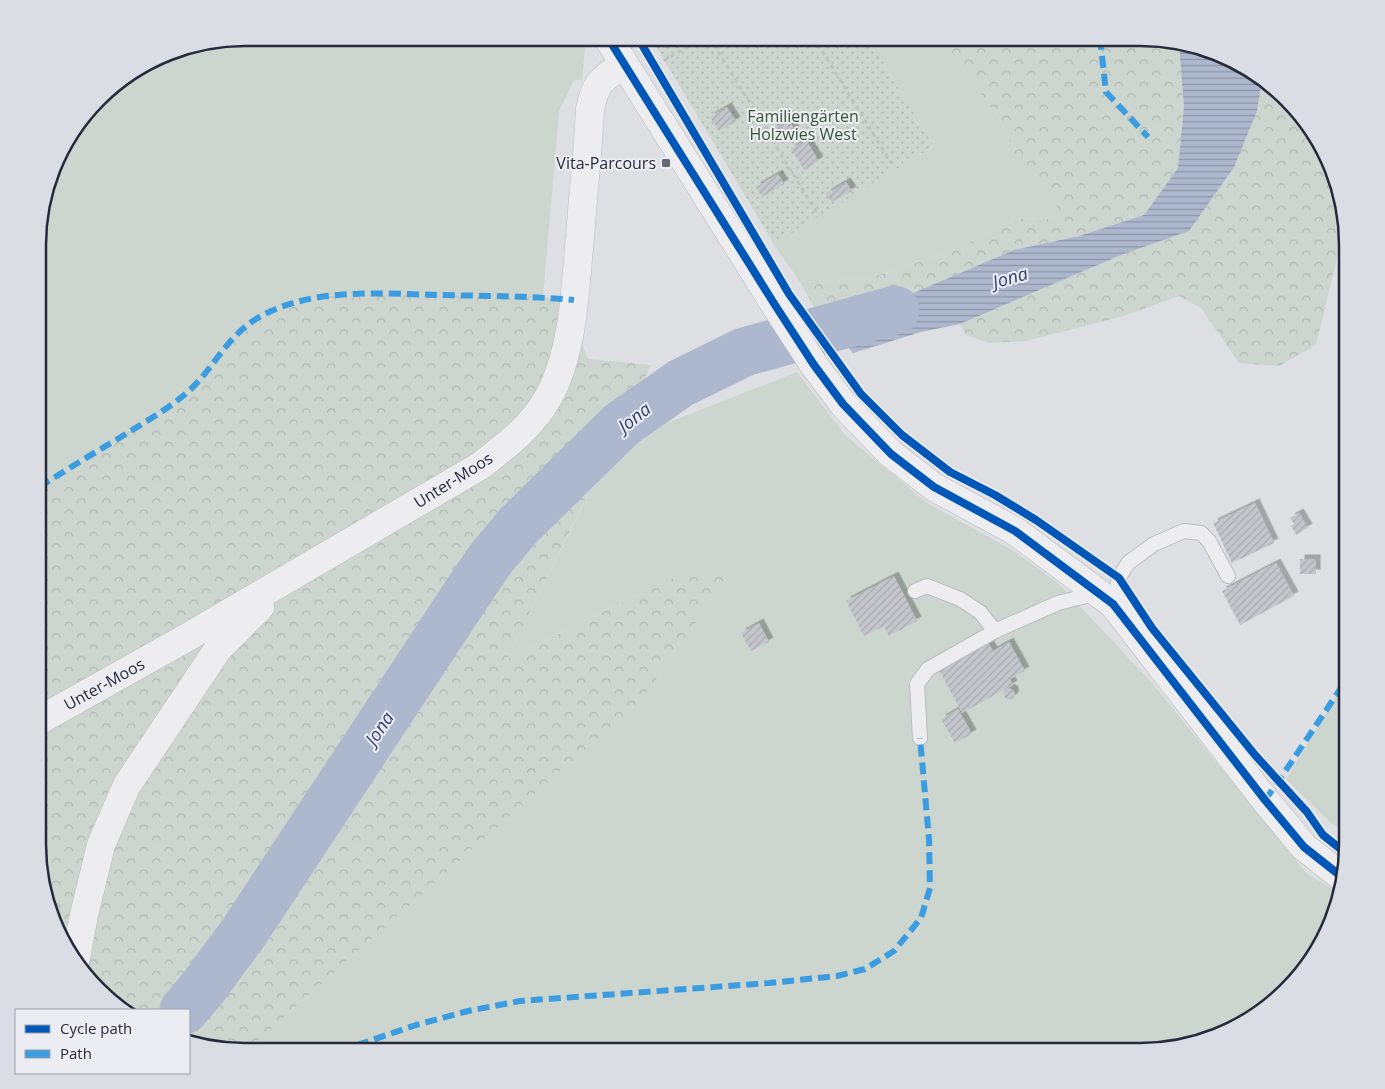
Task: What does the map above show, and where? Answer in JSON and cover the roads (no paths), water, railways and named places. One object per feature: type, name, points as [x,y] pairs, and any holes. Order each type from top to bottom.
[{"type":"street","points":[[619,46],[643,63],[775,305],[814,365],[843,404],[891,454],[934,486],[1015,531],[1106,598],[1264,800],[1304,847],[1336,873]]},
{"type":"street","name":"Unter-Moos","points":[[46,717],[186,638],[480,466],[512,442],[534,418],[549,396],[559,372],[572,316],[590,109],[594,92],[605,77],[643,63]]},
{"type":"street","points":[[77,950],[101,845],[127,785],[218,649],[287,579]]},
{"type":"lane","points":[[920,738],[917,684],[928,669],[995,631],[1058,603],[1106,598],[1128,563],[1154,544],[1184,531],[1201,534],[1209,541],[1228,576]]},
{"type":"lane","points":[[914,591],[928,586],[960,599],[980,612],[995,631]]},
{"type":"water","points":[[1180,50],[1216,61],[1261,87],[1257,111],[1234,167],[1189,231],[1121,255],[960,324],[921,332],[853,353],[817,312],[911,294],[1014,250],[1079,236],[1144,215],[1178,168],[1184,107]]},
{"type":"waterway","name":"Jona","points":[[185,1009],[244,932],[472,586],[492,557],[519,525],[622,424],[681,383],[744,352],[895,310]]},
{"type":"place","name":"Vita-Parcours","points":[[666,163]]},
{"type":"park label","name":"Familiengärten Holzwies West","points":[[803,125]]}]
